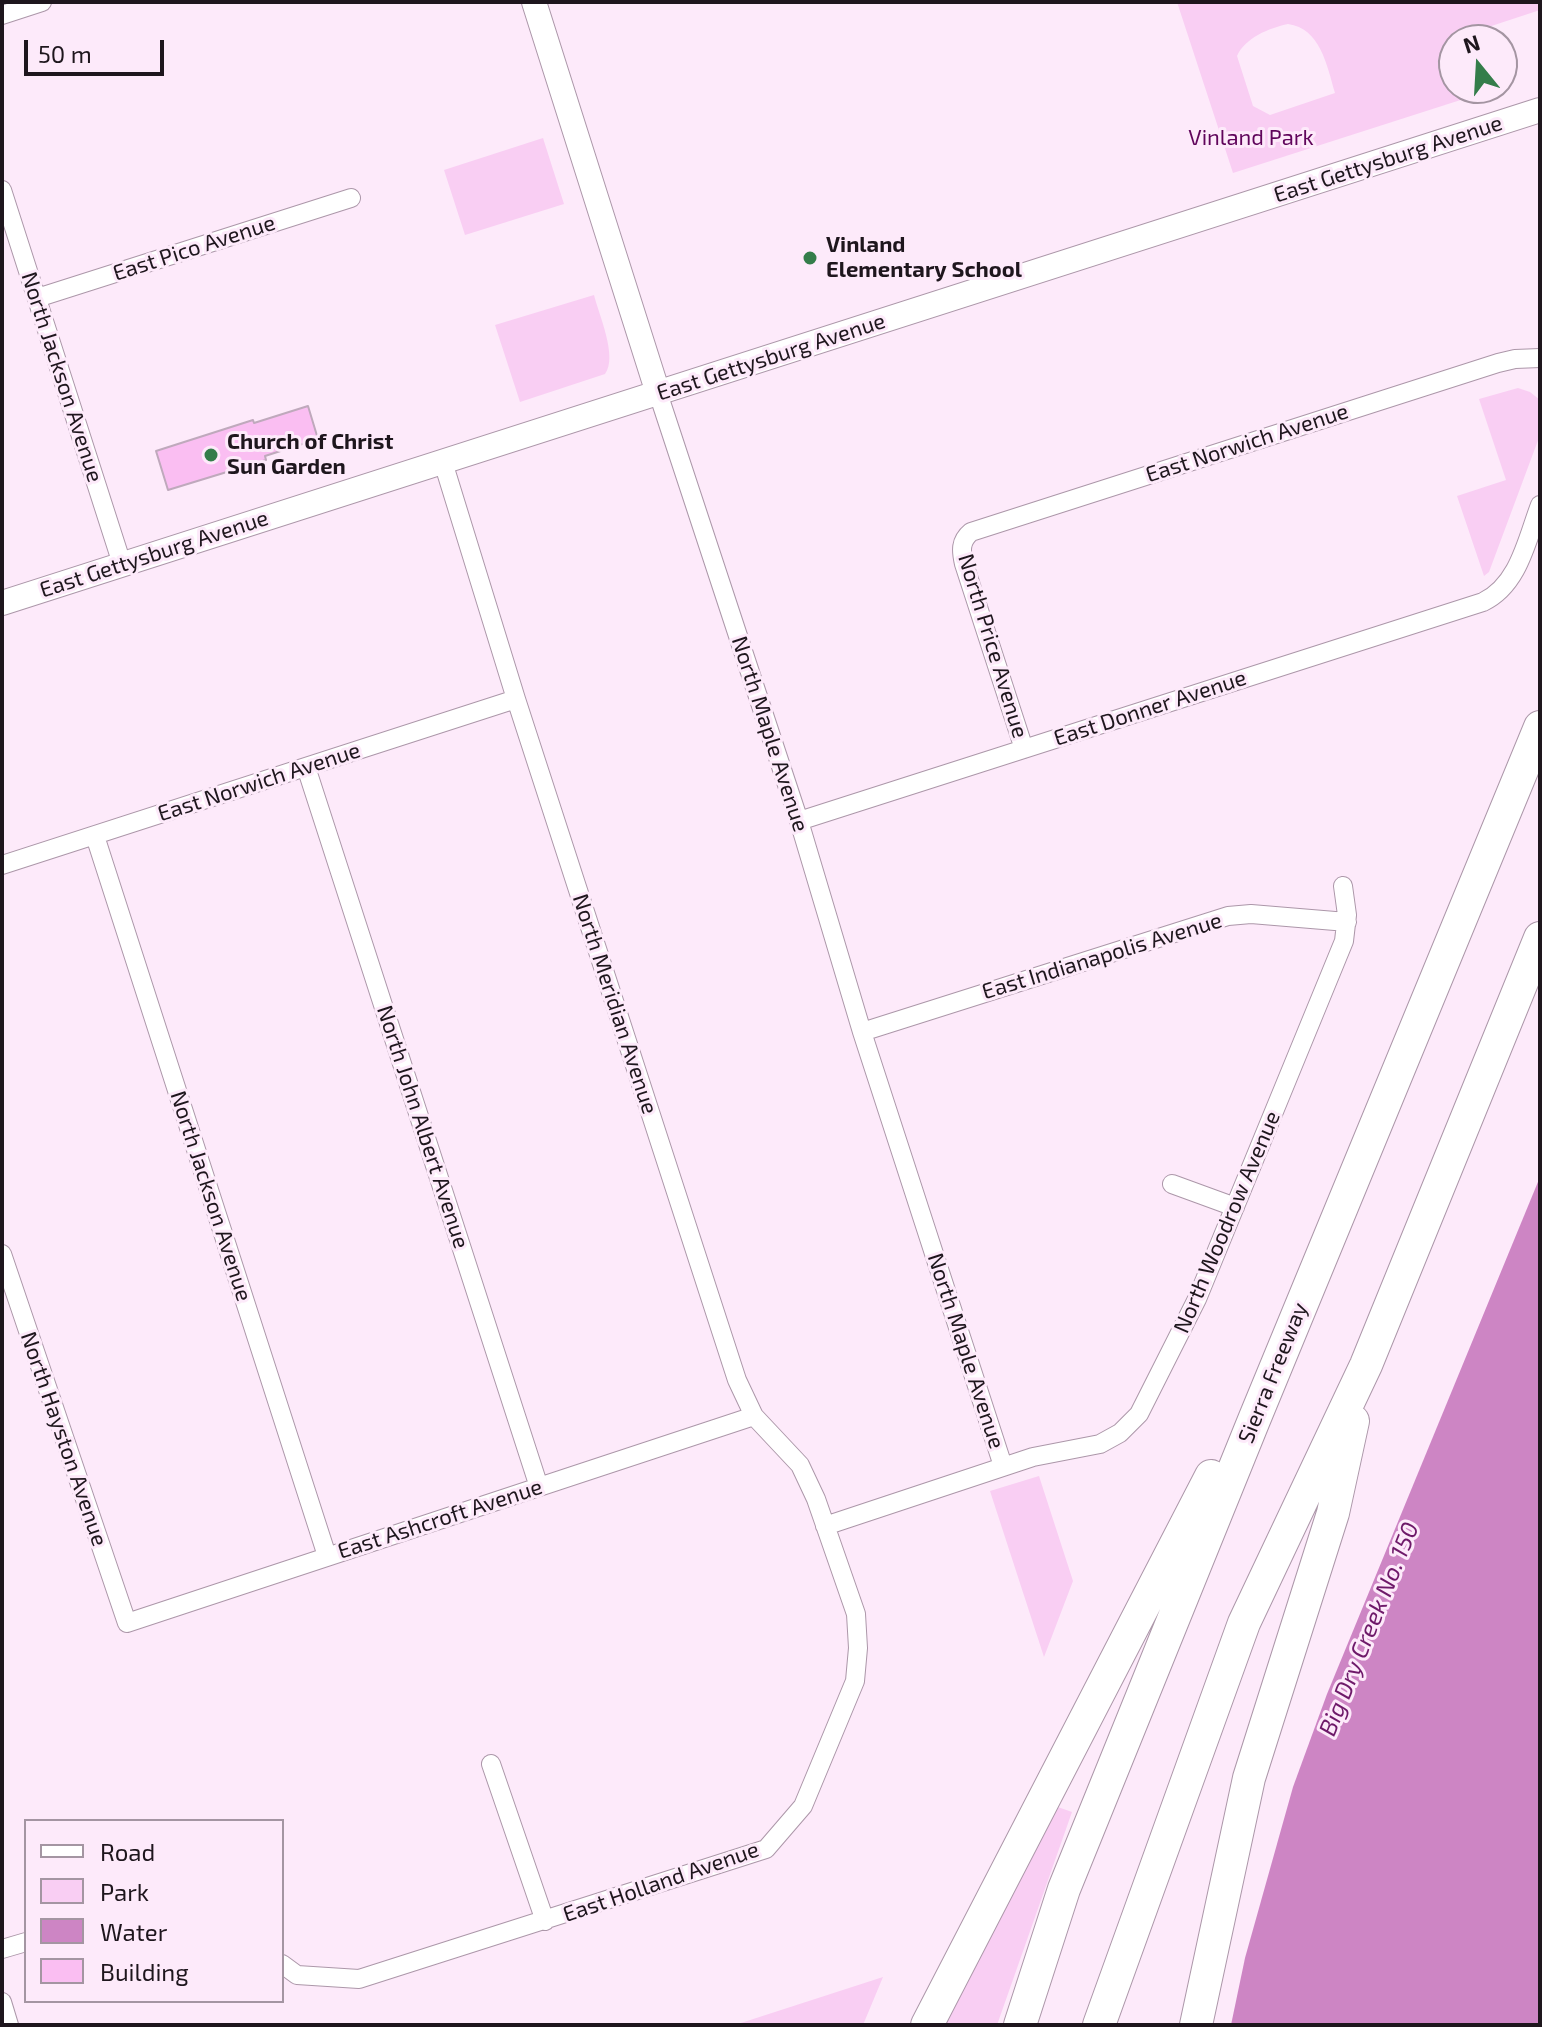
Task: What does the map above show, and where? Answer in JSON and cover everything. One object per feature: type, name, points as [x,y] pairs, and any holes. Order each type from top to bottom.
[{"type":"highway","name":"Sierra Freeway","points":[[1020,2025],[1064,1889],[1540,727]]},
{"type":"highway","points":[[1099,2025],[1244,1623],[1366,1365],[1540,938]]},
{"type":"highway","points":[[1196,2025],[1249,1778],[1333,1513],[1366,1365]]},
{"type":"highway","points":[[927,2025],[1216,1466],[1254,1420]]},
{"type":"street","points":[[2,15],[42,2]]},
{"type":"street","name":"North Maple Avenue","points":[[534,2],[799,821],[862,1032],[1003,1466]]},
{"type":"street","name":"East Gettysburg Avenue","points":[[2,603],[1540,110]]},
{"type":"street","name":"North Jackson Avenue","points":[[2,190],[122,564]]},
{"type":"street","name":"East Pico Avenue","points":[[37,298],[351,198]]},
{"type":"street","name":"East Norwich Avenue","points":[[962,544],[971,532],[1017,517],[1498,363],[1540,358]]},
{"type":"street","name":"North Meridian Avenue","points":[[443,462],[516,699],[737,1380],[754,1416],[800,1465],[825,1526]]},
{"type":"street","name":"East Donner Avenue","points":[[799,821],[1483,602],[1501,592],[1512,578],[1540,505]]},
{"type":"street","name":"North Price Avenue","points":[[962,544],[964,564],[1024,749]]},
{"type":"street","name":"East Norwich Avenue","points":[[2,865],[516,699]]},
{"type":"street","name":"North John Albert Avenue","points":[[306,767],[539,1487]]},
{"type":"street","name":"North Jackson Avenue","points":[[95,836],[327,1556]]},
{"type":"street","name":"North Woodrow Avenue","points":[[1003,1466],[1100,1444],[1120,1433],[1139,1414],[1197,1299],[1344,941],[1347,922],[1343,886]]},
{"type":"street","name":"East Indianapolis Avenue","points":[[862,1032],[1228,916],[1251,914],[1347,922]]},
{"type":"street","points":[[1172,1184],[1235,1207]]},
{"type":"street","name":"North Hayston Avenue","points":[[2,1254],[127,1623]]},
{"type":"street","name":"East Ashcroft Avenue","points":[[127,1623],[754,1416]]},
{"type":"street","points":[[825,1526],[1003,1466]]},
{"type":"street","name":"East Holland Avenue","points":[[284,1965],[297,1975],[359,1979],[766,1849],[803,1806],[855,1681],[858,1648],[856,1614],[825,1526]]},
{"type":"street","name":"East Holland Avenue","points":[[491,1764],[545,1921]]},
{"type":"street","points":[[2,1949],[24,1943]]},
{"type":"street","points":[[2,2002],[9,2025]]},
{"type":"green space","name":"Vinland Park","points":[[1177,2],[1540,2],[1540,10],[1498,24],[1438,24],[1438,104],[1448,104],[1233,173]],"holes":[[[1288,24],[1308,33],[1320,50],[1335,93],[1270,115],[1253,106],[1237,56],[1241,50],[1266,31]]]},
{"type":"green space","points":[[543,138],[564,204],[465,235],[444,170]]},
{"type":"green space","points":[[594,295],[609,347],[605,374],[520,402],[495,325]]},
{"type":"green space","points":[[1518,388],[1540,400],[1540,435],[1489,572],[1484,576],[1457,496],[1506,480],[1479,399]]},
{"type":"green space","points":[[1039,1476],[1073,1581],[1044,1657],[990,1491]]},
{"type":"green space","points":[[1055,1806],[1072,1812],[997,2025],[940,2025]]},
{"type":"green space","points":[[883,1977],[863,2025],[734,2025],[744,2022]]},
{"type":"water","name":"Big Dry Creek No. 150","points":[[1540,1177],[1540,2025],[1231,2025],[1245,1958],[1293,1787],[1327,1694]]},
{"type":"building","name":"Church of Christ Sun Garden","points":[[308,406],[318,439],[265,456],[266,460],[168,490],[156,451]]},
{"type":"place","name":"Vinland Elementary School","points":[[810,258]]},
{"type":"place","name":"Church of Christ Sun Garden","points":[[211,455]]}]
